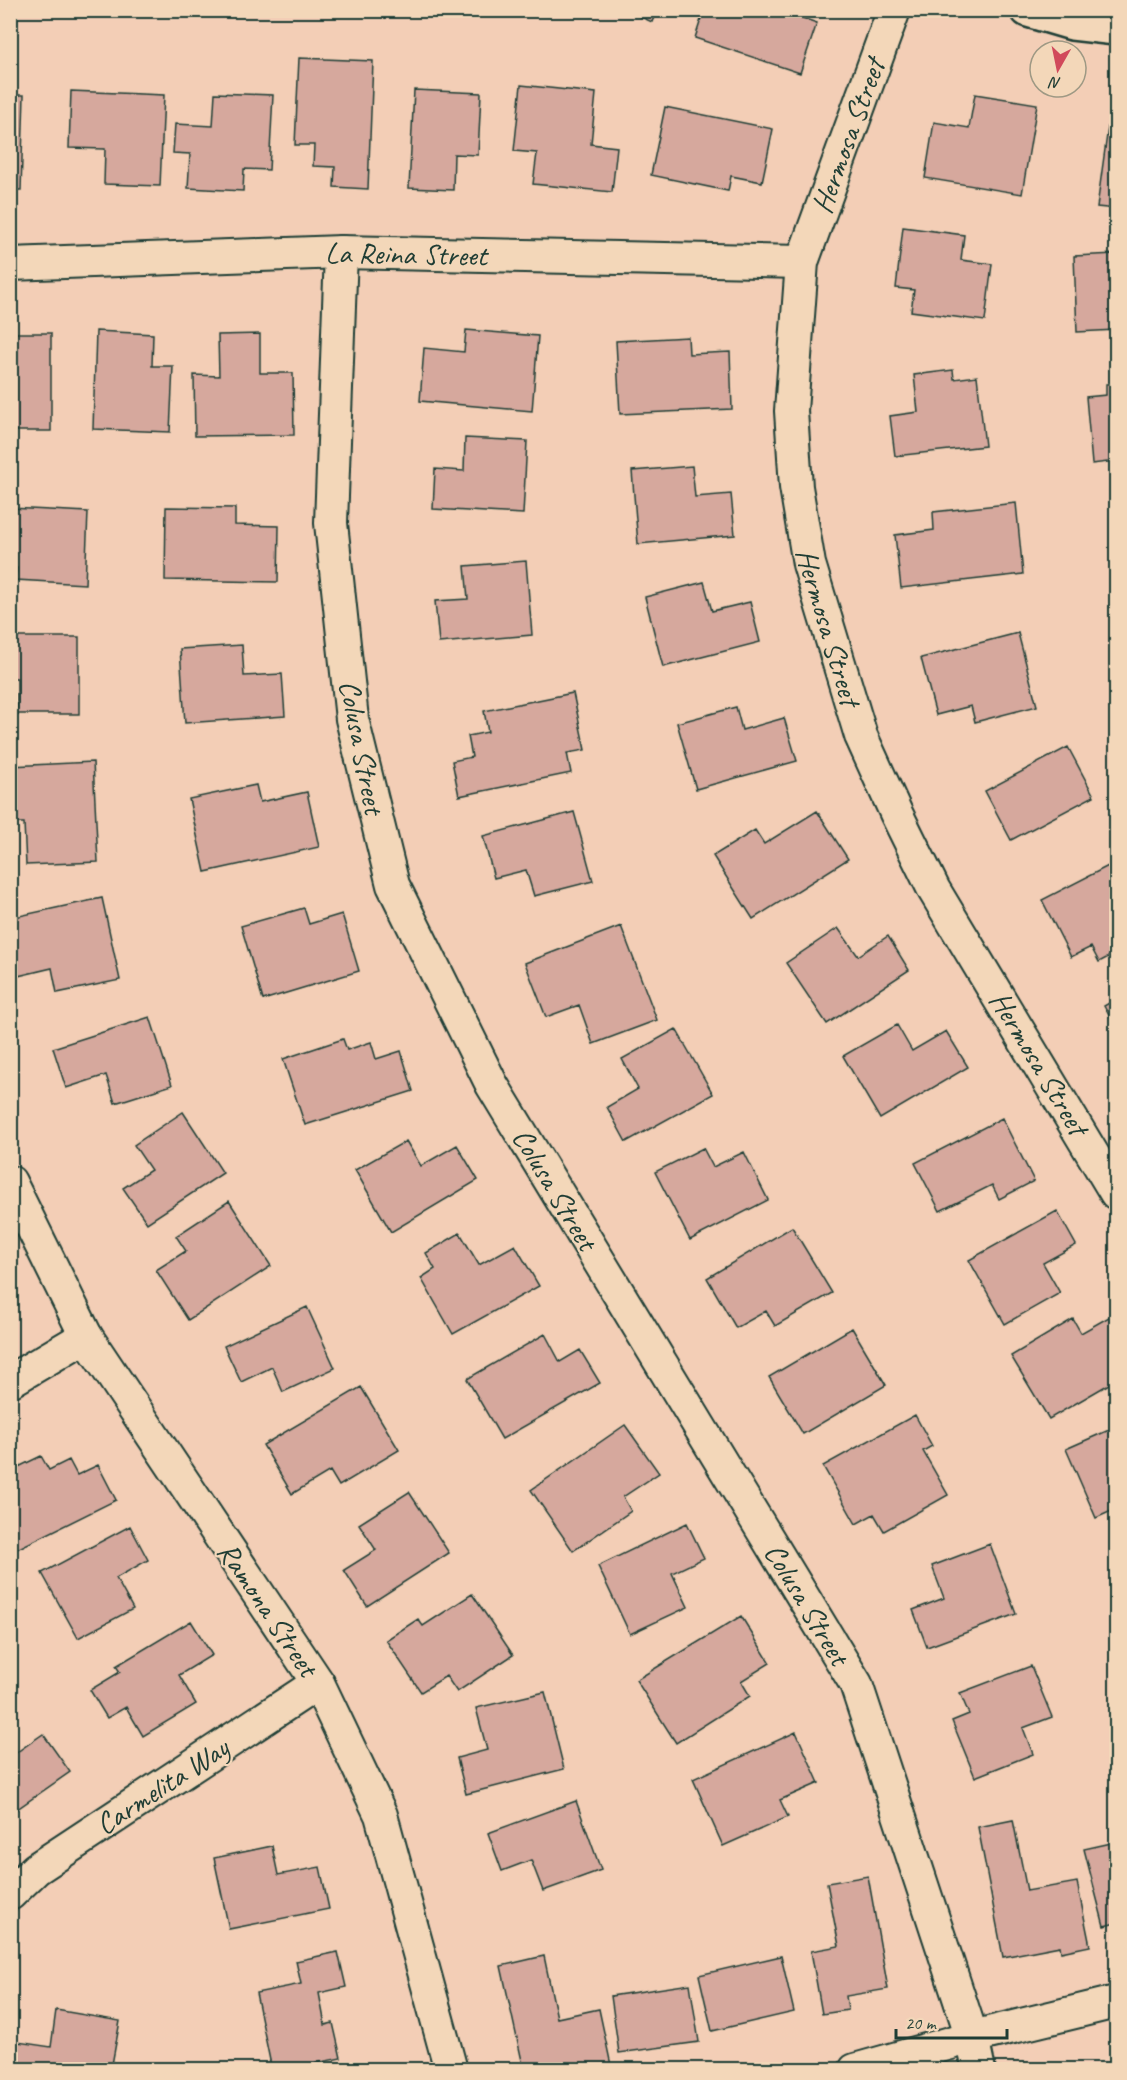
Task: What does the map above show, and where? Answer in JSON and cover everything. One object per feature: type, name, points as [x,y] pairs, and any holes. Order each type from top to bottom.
[{"type":"street","name":"Hermosa Street","points":[[894,10],[802,262],[791,411],[796,488],[809,564],[861,736],[896,813],[934,890],[1116,1192]]},
{"type":"street","points":[[1028,10],[1072,23],[1116,28]]},
{"type":"street","name":"La Reina Street","points":[[10,264],[341,252],[802,262]]},
{"type":"street","name":"Colusa Street","points":[[341,252],[331,523],[352,720],[393,885],[492,1085],[856,1684],[972,2037],[980,2070]]},
{"type":"street","name":"Ramona Street","points":[[10,1182],[86,1336],[318,1683],[381,1815],[451,2070]]},
{"type":"street","points":[[10,1381],[86,1336]]},
{"type":"street","name":"Carmelita Way","points":[[10,1894],[36,1869],[318,1683]]},
{"type":"street","points":[[855,2070],[972,2037],[1116,2002]]},
{"type":"building","points":[[626,10],[657,10],[652,22]]},
{"type":"building","points":[[704,10],[779,10],[817,23],[800,73],[695,38]]},
{"type":"building","points":[[299,58],[373,61],[368,189],[334,187],[335,167],[313,166],[314,145],[295,145]]},
{"type":"building","points":[[521,85],[596,93],[591,144],[617,147],[612,192],[533,184],[537,153],[514,151]]},
{"type":"building","points":[[414,90],[481,93],[478,155],[454,154],[453,190],[409,188]]},
{"type":"building","points":[[71,91],[164,95],[160,186],[104,184],[105,149],[69,148]]},
{"type":"building","points":[[215,93],[273,95],[269,170],[244,169],[243,191],[188,188],[190,154],[173,153],[175,124],[213,126]]},
{"type":"building","points":[[975,94],[1037,104],[1022,194],[925,178],[934,122],[969,128]]},
{"type":"building","points":[[10,95],[24,95],[21,190],[10,190]]},
{"type":"building","points":[[665,107],[773,129],[762,182],[731,176],[728,191],[651,175]]},
{"type":"building","points":[[1110,113],[1116,114],[1116,209],[1097,207]]},
{"type":"building","points":[[903,227],[964,235],[961,260],[992,264],[985,321],[911,311],[914,290],[896,288]]},
{"type":"building","points":[[1116,254],[1116,330],[1077,332],[1074,256]]},
{"type":"building","points":[[466,330],[538,336],[532,411],[420,401],[424,348],[464,352]]},
{"type":"building","points":[[96,331],[153,334],[152,366],[173,366],[170,432],[93,429]]},
{"type":"building","points":[[10,333],[51,333],[51,431],[10,431]]},
{"type":"building","points":[[260,334],[260,373],[293,373],[294,435],[195,436],[194,375],[219,376],[218,335]]},
{"type":"building","points":[[688,337],[689,354],[730,352],[732,409],[620,414],[616,341]]},
{"type":"building","points":[[953,370],[954,379],[977,376],[985,446],[895,456],[890,416],[918,412],[914,375]]},
{"type":"building","points":[[1116,383],[1116,461],[1092,464],[1086,397],[1106,395],[1106,384]]},
{"type":"building","points":[[465,438],[527,441],[523,514],[433,509],[435,469],[464,471]]},
{"type":"building","points":[[692,466],[695,497],[731,494],[735,535],[638,544],[632,471]]},
{"type":"building","points":[[1016,503],[1023,574],[901,588],[895,535],[934,530],[933,512]]},
{"type":"building","points":[[166,507],[235,508],[235,525],[279,526],[278,582],[165,580]]},
{"type":"building","points":[[10,508],[88,512],[85,584],[16,580],[17,568],[10,568]]},
{"type":"building","points":[[526,561],[532,635],[439,643],[435,601],[468,599],[465,566]]},
{"type":"building","points":[[704,582],[712,611],[750,602],[760,642],[663,667],[645,597]]},
{"type":"building","points":[[1018,633],[1037,706],[975,722],[971,706],[936,715],[921,658]]},
{"type":"building","points":[[10,637],[79,637],[79,714],[17,714],[17,678],[10,678]]},
{"type":"building","points":[[242,645],[244,676],[282,674],[285,716],[185,723],[180,649]]},
{"type":"building","points":[[573,693],[585,750],[567,753],[571,773],[459,796],[452,761],[472,757],[468,736],[488,732],[484,711]]},
{"type":"building","points":[[736,707],[742,730],[784,718],[797,761],[696,789],[677,723]]},
{"type":"building","points":[[1068,747],[1094,796],[1011,840],[985,791]]},
{"type":"building","points":[[93,762],[98,862],[26,865],[24,823],[10,823],[10,766]]},
{"type":"building","points":[[256,785],[260,802],[307,792],[319,847],[205,872],[189,799]]},
{"type":"building","points":[[817,811],[848,859],[753,919],[713,856],[755,830],[764,844]]},
{"type":"building","points":[[574,812],[593,881],[534,896],[526,870],[494,878],[483,836]]},
{"type":"building","points":[[1116,862],[1116,953],[1099,962],[1091,947],[1071,957],[1042,900]]},
{"type":"building","points":[[102,898],[120,980],[57,993],[52,968],[18,976],[10,941],[10,918]]},
{"type":"building","points":[[304,908],[309,924],[342,914],[359,971],[263,1000],[241,926]]},
{"type":"building","points":[[621,926],[657,1020],[593,1044],[579,1005],[546,1017],[525,963]]},
{"type":"building","points":[[838,928],[858,956],[888,936],[909,970],[827,1024],[786,963]]},
{"type":"building","points":[[1116,999],[1116,1028],[1104,1006]]},
{"type":"building","points":[[150,1017],[172,1085],[115,1103],[106,1075],[66,1088],[53,1048]]},
{"type":"building","points":[[897,1025],[912,1051],[946,1031],[968,1067],[880,1119],[843,1056]]},
{"type":"building","points":[[676,1029],[713,1094],[626,1142],[607,1107],[638,1089],[622,1059]]},
{"type":"building","points":[[343,1039],[347,1050],[371,1042],[376,1059],[401,1051],[413,1091],[305,1125],[283,1059]]},
{"type":"building","points":[[183,1112],[223,1173],[147,1223],[123,1188],[151,1170],[134,1145]]},
{"type":"building","points":[[1002,1118],[1034,1181],[999,1199],[992,1185],[940,1211],[915,1163]]},
{"type":"building","points":[[406,1141],[421,1166],[457,1145],[478,1180],[391,1232],[355,1170]]},
{"type":"building","points":[[703,1148],[713,1167],[744,1152],[768,1200],[690,1240],[655,1172]]},
{"type":"building","points":[[229,1201],[271,1266],[188,1320],[156,1270],[186,1251],[176,1236]]},
{"type":"building","points":[[1057,1211],[1076,1245],[1043,1263],[1060,1293],[1005,1324],[969,1260]]},
{"type":"building","points":[[792,1227],[832,1293],[775,1326],[766,1311],[736,1328],[707,1278]]},
{"type":"building","points":[[460,1233],[479,1265],[515,1245],[539,1286],[453,1334],[421,1278],[435,1269],[426,1253]]},
{"type":"building","points":[[307,1307],[335,1368],[283,1392],[272,1367],[241,1382],[224,1346]]},
{"type":"building","points":[[1116,1313],[1116,1380],[1049,1419],[1011,1356],[1073,1319],[1081,1333]]},
{"type":"building","points":[[852,1328],[886,1385],[803,1434],[769,1377]]},
{"type":"building","points":[[545,1334],[560,1362],[580,1350],[600,1383],[502,1439],[467,1379]]},
{"type":"building","points":[[361,1387],[399,1450],[339,1486],[330,1471],[292,1494],[263,1445]]},
{"type":"building","points":[[915,1415],[932,1446],[923,1451],[948,1495],[884,1531],[874,1514],[856,1524],[823,1466]]},
{"type":"building","points":[[625,1425],[659,1473],[623,1497],[631,1511],[573,1551],[531,1490]]},
{"type":"building","points":[[1116,1427],[1116,1509],[1096,1518],[1066,1449]]},
{"type":"building","points":[[41,1456],[49,1470],[69,1460],[77,1475],[98,1465],[116,1500],[13,1551],[10,1545],[10,1471]]},
{"type":"building","points":[[409,1492],[449,1553],[367,1606],[344,1570],[376,1550],[359,1524]]},
{"type":"building","points":[[687,1523],[704,1558],[672,1573],[688,1607],[630,1634],[598,1566]]},
{"type":"building","points":[[130,1526],[148,1560],[116,1578],[133,1609],[78,1638],[42,1573]]},
{"type":"building","points":[[990,1544],[1016,1614],[927,1647],[913,1610],[944,1598],[932,1566]]},
{"type":"building","points":[[472,1594],[513,1655],[457,1692],[446,1676],[421,1692],[386,1640],[418,1619],[423,1626]]},
{"type":"building","points":[[741,1616],[770,1663],[741,1681],[750,1696],[676,1743],[636,1680]]},
{"type":"building","points":[[191,1621],[212,1655],[179,1675],[196,1704],[143,1736],[126,1707],[107,1718],[90,1690],[120,1672],[116,1666]]},
{"type":"building","points":[[1031,1666],[1052,1717],[1023,1728],[1033,1754],[975,1777],[952,1721],[969,1714],[960,1693]]},
{"type":"building","points":[[545,1692],[564,1769],[466,1794],[457,1758],[487,1750],[476,1708]]},
{"type":"building","points":[[796,1732],[819,1783],[780,1800],[788,1817],[723,1846],[693,1779]]},
{"type":"building","points":[[43,1734],[70,1772],[10,1814],[10,1757]]},
{"type":"building","points":[[576,1801],[601,1870],[543,1891],[531,1860],[502,1871],[488,1833]]},
{"type":"building","points":[[1013,1820],[1027,1891],[1077,1882],[1090,1946],[1061,1952],[1060,1946],[1003,1957],[978,1827]]},
{"type":"building","points":[[1116,1842],[1116,1923],[1104,1926],[1084,1849]]},
{"type":"building","points":[[272,1846],[278,1875],[320,1867],[329,1909],[229,1929],[214,1858]]},
{"type":"building","points":[[868,1876],[888,1989],[846,1996],[848,2010],[822,2014],[811,1951],[839,1946],[827,1883]]},
{"type":"building","points":[[338,1952],[346,1987],[319,1993],[325,2025],[333,2023],[341,2058],[283,2070],[272,2070],[256,1993],[301,1984],[296,1961]]},
{"type":"building","points":[[544,1956],[557,2018],[599,2009],[612,2070],[524,2070],[501,1966]]},
{"type":"building","points":[[781,1956],[794,2012],[712,2031],[699,1975]]},
{"type":"building","points":[[690,1984],[699,2042],[619,2053],[611,1996]]},
{"type":"building","points":[[56,2010],[120,2021],[111,2070],[13,2070],[18,2042],[51,2047]]}]
